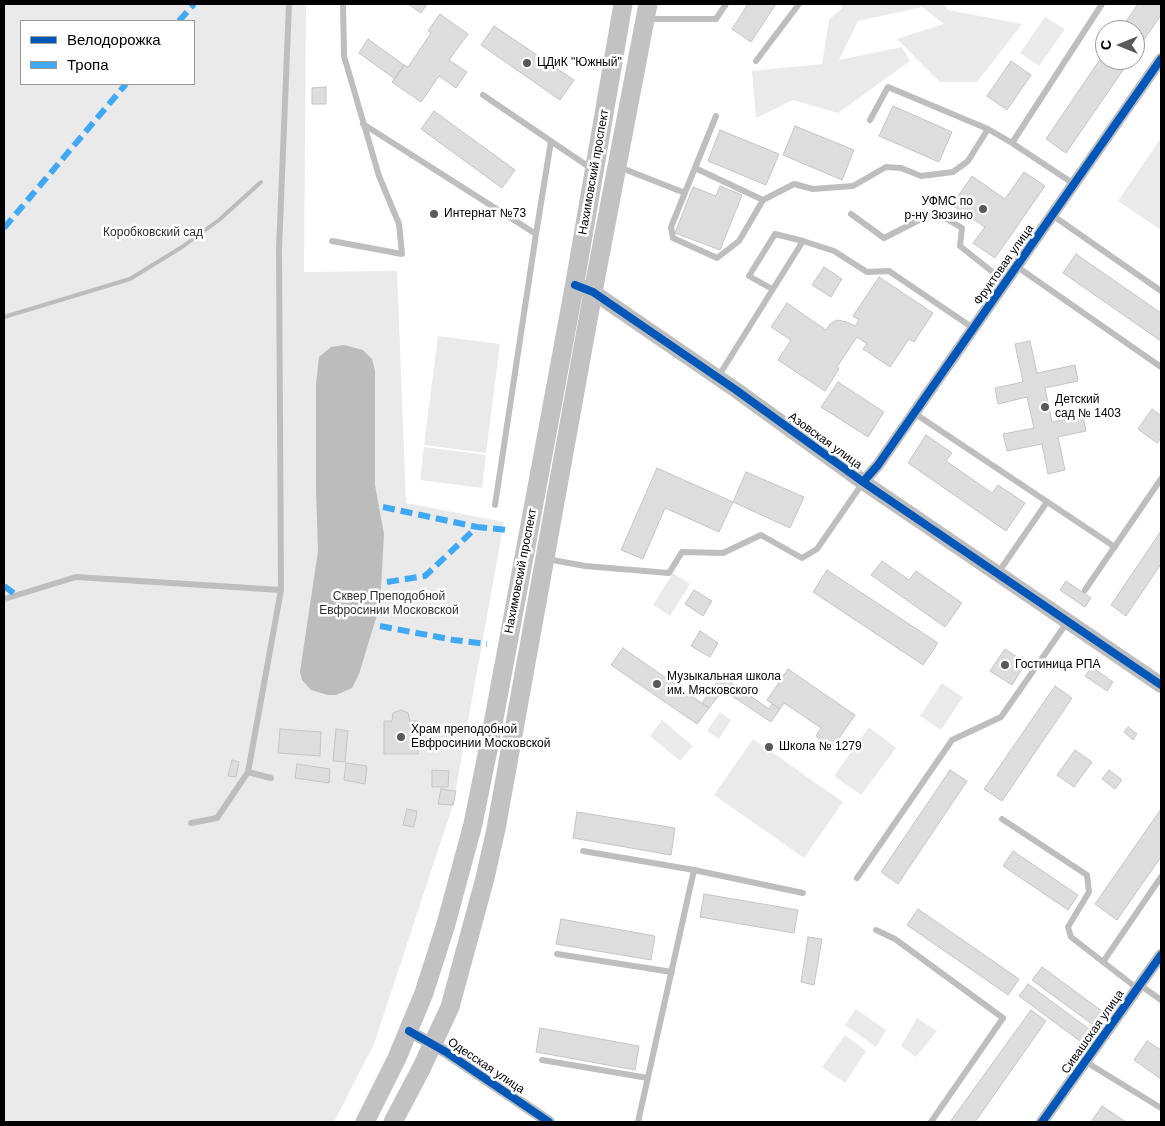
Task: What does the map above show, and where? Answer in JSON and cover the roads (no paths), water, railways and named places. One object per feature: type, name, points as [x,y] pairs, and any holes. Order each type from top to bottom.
[{"type":"main road","name":"Нахимовский проспект","points":[[365,1122],[409,1032],[424,993],[446,924],[473,824],[575,285],[623,4]]},
{"type":"main road","name":"Нахимовский проспект","points":[[393,1122],[450,1007],[485,878],[496,829],[646,11]]},
{"type":"street","name":"Фруктовая улица","points":[[863,482],[878,465],[1161,59]]},
{"type":"street","name":"Азовская улица","points":[[575,285],[593,292],[718,378],[863,482],[1161,686]]},
{"type":"street","name":"Сивашская улица","points":[[1042,1122],[1161,955]]},
{"type":"street","name":"Одесская улица","points":[[409,1032],[432,1044],[549,1122]]},
{"type":"lane","points":[[191,824],[217,818],[248,772],[281,590],[279,249],[289,4]]},
{"type":"lane","points":[[332,241],[402,254],[399,224],[379,176],[344,56],[343,4]]},
{"type":"lane","points":[[646,11],[716,19],[726,4]]},
{"type":"lane","points":[[756,61],[799,4]]},
{"type":"lane","points":[[1012,143],[1102,4]]},
{"type":"lane","points":[[870,120],[888,87],[988,129],[1074,184]]},
{"type":"lane","points":[[484,95],[595,171]]},
{"type":"lane","points":[[716,116],[671,227],[673,238],[717,258],[739,242],[763,200],[794,184],[813,190],[853,186],[886,167],[901,168],[920,176],[953,172],[968,161],[988,129]]},
{"type":"lane","points":[[364,124],[536,234]]},
{"type":"lane","points":[[495,505],[551,141]]},
{"type":"lane","points":[[617,166],[685,193]]},
{"type":"lane","points":[[695,168],[763,200]]},
{"type":"lane","points":[[850,214],[884,238],[935,212],[962,228],[960,246],[1005,282]]},
{"type":"lane","points":[[1052,215],[1161,291]]},
{"type":"lane","points":[[772,289],[749,276],[776,234],[834,251],[868,272],[888,271],[973,328]]},
{"type":"lane","points":[[718,378],[803,241]]},
{"type":"lane","points":[[1016,266],[1161,367]]},
{"type":"lane","points":[[914,412],[1115,547]]},
{"type":"lane","points":[[1085,590],[1161,479]]},
{"type":"lane","points":[[546,559],[585,566],[669,573],[682,552],[723,552],[761,535],[802,558],[817,549],[863,482]]},
{"type":"lane","points":[[998,574],[1047,502]]},
{"type":"lane","points":[[4,599],[76,577],[281,590]]},
{"type":"lane","points":[[857,878],[952,740],[1001,717],[1068,621]]},
{"type":"lane","points":[[248,772],[271,778]]},
{"type":"lane","points":[[1002,820],[1087,875],[1089,892],[1068,927],[1071,937],[1139,987],[1161,1000]]},
{"type":"lane","points":[[583,851],[694,870],[803,893]]},
{"type":"lane","points":[[638,1122],[694,870]]},
{"type":"lane","points":[[1104,962],[1161,877]]},
{"type":"lane","points":[[876,930],[896,939],[1003,1018],[931,1122]]},
{"type":"lane","points":[[557,954],[672,972]]},
{"type":"lane","points":[[542,1060],[648,1078]]},
{"type":"lane","points":[[1086,1062],[1161,1108]]},
{"type":"waterway","points":[[4,317],[130,279],[182,247],[219,220],[261,182]]},
{"type":"place","name":"ЦДиК \"Южный\"","points":[[527,63]]},
{"type":"place","name":"УФМС по р-ну Зюзино","points":[[983,209]]},
{"type":"place","name":"Интернат №73","points":[[434,214]]},
{"type":"place","name":"Детский сад № 1403","points":[[1045,407]]},
{"type":"place","name":"Гостиница РПА","points":[[1005,665]]},
{"type":"place","name":"Музыкальная школа им. Мясковского","points":[[657,684]]},
{"type":"place","name":"Храм преподобной Евфросинии Московской","points":[[401,737]]},
{"type":"place","name":"Школа № 1279","points":[[769,747]]},
{"type":"park label","name":"Коробковский сад","points":[[153,233]]},
{"type":"park label","name":"Сквер Преподобной Евфросинии Московской","points":[[389,604]]}]
